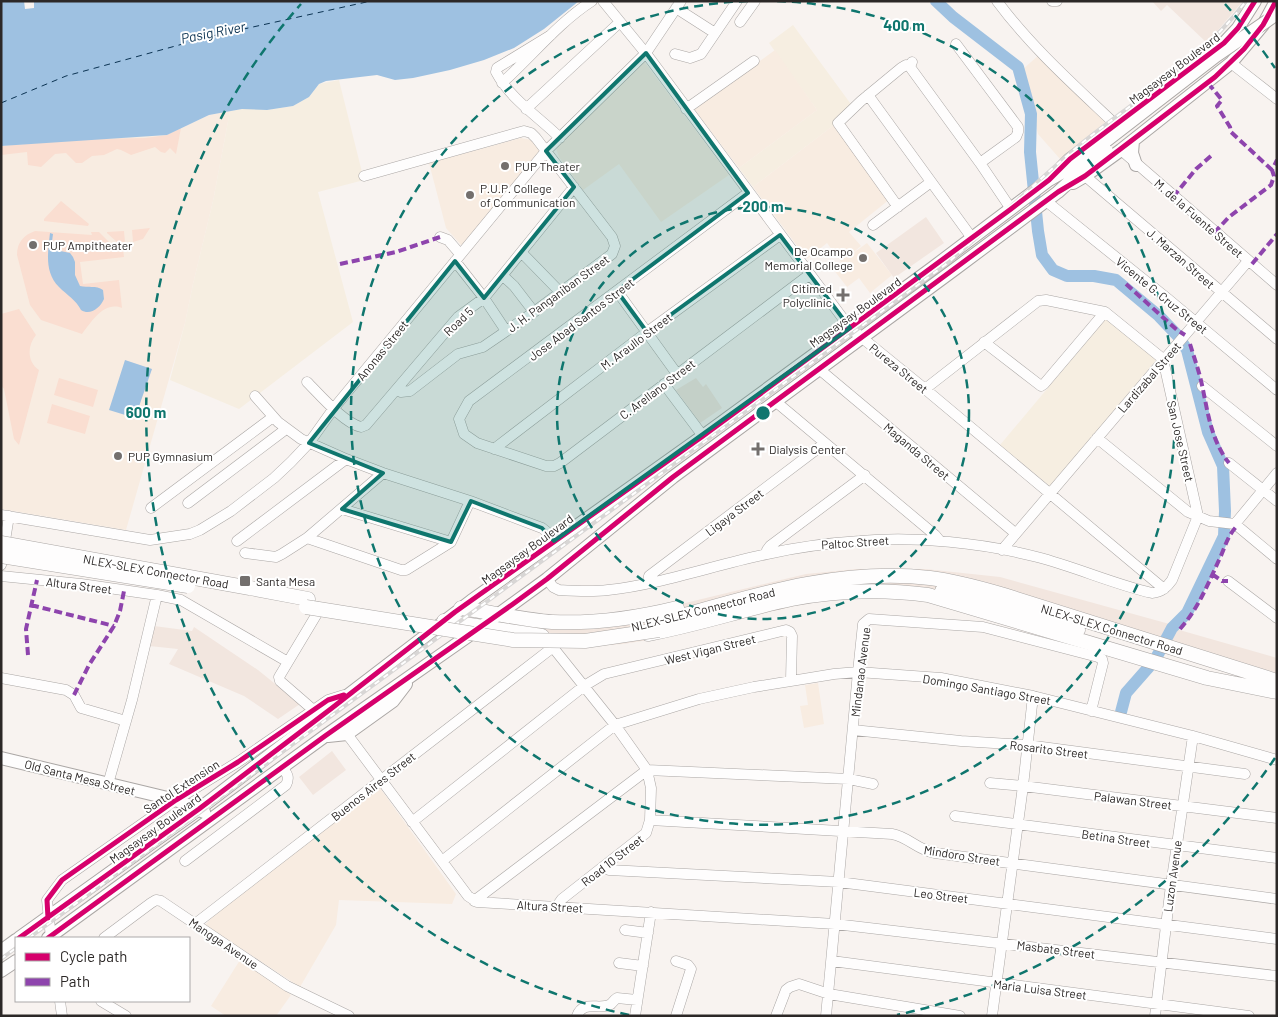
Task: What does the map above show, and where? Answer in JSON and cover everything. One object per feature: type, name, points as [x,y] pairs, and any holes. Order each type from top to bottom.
[{"type":"highway","name":"NLEX-SLEX Connector Road","points":[[1,543],[250,588],[514,631],[550,633],[624,629],[657,623],[789,586],[828,579],[862,576],[930,578],[968,585],[1277,680]]},
{"type":"highway","name":"NLEX-SLEX Connector Road","points":[[1,556],[513,640],[585,642],[659,630],[792,596],[829,590],[862,587],[929,589],[1001,606],[1277,692]]},
{"type":"highway","points":[[461,608],[500,614],[516,610],[551,622],[621,620],[798,580],[828,575],[862,576]]},
{"type":"highway","points":[[444,621],[551,637],[586,640],[623,639],[792,599],[862,591],[896,591],[936,598],[1207,678],[1277,692]]},
{"type":"highway","points":[[461,608],[481,627]]},
{"type":"main road","name":"Magsaysay Boulevard","points":[[1049,180],[1080,171],[1121,150],[1215,77],[1231,63],[1263,26],[1276,1]]},
{"type":"main road","name":"Magsaysay Boulevard","points":[[21,937],[200,809],[318,714],[351,693],[461,608],[703,436],[1049,180],[1070,159],[1232,35],[1253,3]]},
{"type":"main road","points":[[1080,171],[1216,56],[1277,14]]},
{"type":"main road","points":[[1080,171],[1221,61],[1277,23]]},
{"type":"main road","points":[[1202,59],[1210,58],[1216,62],[1218,69],[1215,77]]},
{"type":"main road","points":[[1133,141],[1132,153],[1136,165]]},
{"type":"main road","name":"Magsaysay Boulevard","points":[[516,610],[547,579],[672,477],[1058,192],[1080,171]]},
{"type":"main road","points":[[51,937],[325,736],[500,614]]},
{"type":"main road","points":[[325,736],[347,734],[393,701],[416,672]]},
{"type":"main road","name":"Old Santa Mesa Street","points":[[1,758],[176,800],[215,817]]},
{"type":"main road","name":"Magsaysay Boulevard","points":[[1,951],[15,941]]},
{"type":"main road","points":[[1,972],[15,962]]},
{"type":"street","points":[[560,138],[526,110],[502,83],[496,72],[497,68],[551,36],[563,23],[592,1]]},
{"type":"street","name":"Pureza Street","points":[[603,1],[646,53],[850,328],[1164,589]]},
{"type":"street","points":[[675,54],[690,58],[701,54],[737,1],[752,5],[740,22]]},
{"type":"street","points":[[997,1],[1039,49],[1116,125]]},
{"type":"street","points":[[679,5],[715,33]]},
{"type":"street","name":"Anonas Street","points":[[5,515],[150,540],[194,533],[252,495],[292,462],[334,408],[546,151],[646,53],[679,5]]},
{"type":"street","points":[[526,110],[620,22]]},
{"type":"street","points":[[956,44],[1018,127],[1016,137],[980,163]]},
{"type":"street","points":[[686,109],[754,61]]},
{"type":"street","points":[[1231,63],[1277,99]]},
{"type":"street","points":[[898,207],[838,123],[840,119],[901,68],[911,64],[980,163],[1015,205]]},
{"type":"street","points":[[868,95],[972,238]]},
{"type":"street","name":"J. H. Panganiban Street","points":[[364,176],[524,131],[531,133],[546,151],[612,237],[615,246],[612,254],[561,293],[483,347],[458,354],[410,391],[401,392],[397,390]]},
{"type":"street","name":"M. de la Fuente Street","points":[[1121,150],[1277,286]]},
{"type":"street","name":"J. Marzan Street","points":[[1080,171],[1277,339]]},
{"type":"street","points":[[873,225],[931,182]]},
{"type":"street","name":"Road 5","points":[[334,408],[356,426],[361,428],[366,425],[458,317],[484,298],[574,187]]},
{"type":"street","name":"Jose Abad Santos Street","points":[[494,449],[477,444],[464,434],[459,419],[469,402],[748,193]]},
{"type":"street","name":"Vicente G. Cruz Street","points":[[1044,202],[1277,390]]},
{"type":"street","name":"M. Araullo Street","points":[[494,449],[647,332],[780,235]]},
{"type":"street","points":[[440,237],[448,240],[506,331]]},
{"type":"street","points":[[522,253],[561,293]]},
{"type":"street","name":"Lardizabal Street","points":[[1002,550],[1248,261]]},
{"type":"street","name":"C. Arellano Street","points":[[494,449],[546,466],[554,466],[560,463],[809,274]]},
{"type":"street","points":[[503,276],[514,286],[534,312]]},
{"type":"street","points":[[617,291],[677,374]]},
{"type":"street","points":[[925,389],[1038,301],[1046,300],[1105,312],[1163,359]]},
{"type":"street","points":[[984,342],[1040,386],[1044,384],[1105,312]]},
{"type":"street","name":"San Jose Street","points":[[1163,359],[1198,516]]},
{"type":"street","name":"Maganda Street","points":[[819,369],[1016,533]]},
{"type":"street","points":[[307,382],[334,408]]},
{"type":"street","points":[[664,384],[703,436]]},
{"type":"street","points":[[1202,386],[1277,446]]},
{"type":"street","points":[[255,396],[286,429],[309,442],[383,473],[470,501],[542,528],[548,532],[554,541]]},
{"type":"street","points":[[776,401],[938,537],[940,541]]},
{"type":"street","points":[[151,508],[273,417]]},
{"type":"street","points":[[188,503],[286,429]]},
{"type":"street","points":[[1097,438],[1188,512],[1218,522],[1233,523],[1277,559]]},
{"type":"street","name":"Ligaya Street","points":[[648,583],[650,576],[825,443]]},
{"type":"street","points":[[237,541],[346,459]]},
{"type":"street","points":[[1229,463],[1277,502]]},
{"type":"street","points":[[245,553],[276,557],[307,538],[383,473]]},
{"type":"street","points":[[1233,523],[1277,473]]},
{"type":"street","points":[[768,554],[767,550],[770,546],[865,475]]},
{"type":"street","points":[[307,538],[400,570],[406,570],[451,542],[470,501]]},
{"type":"street","points":[[342,509],[451,542]]},
{"type":"street","points":[[1,565],[5,515]]},
{"type":"street","points":[[1164,589],[1172,580],[1198,516]]},
{"type":"street","name":"Paltoc Street","points":[[547,579],[553,587],[559,590],[606,591],[809,546],[862,540],[904,539],[940,541],[1002,550],[1036,557],[1147,592],[1158,592],[1164,589]]},
{"type":"street","name":"Altura Street","points":[[1,576],[81,584],[180,600],[288,662]]},
{"type":"street","points":[[1228,581],[1277,618]]},
{"type":"street","points":[[108,784],[158,595]]},
{"type":"street","points":[[311,607],[318,612],[279,679],[318,714]]},
{"type":"street","name":"Mindanao Avenue","points":[[826,1016],[864,624],[869,619],[983,627],[1102,659],[1103,663],[1091,711]]},
{"type":"street","name":"West Vigan Street","points":[[584,686],[604,674],[786,630],[792,636],[791,680]]},
{"type":"street","name":"Buenos Aires Street","points":[[195,924],[552,648],[584,686]]},
{"type":"street","name":"Domingo Santiago Street","points":[[614,725],[700,699],[791,680],[858,672],[941,678],[1033,696],[1193,736],[1277,760]]},
{"type":"street","points":[[1,678],[66,690],[74,695],[81,708],[126,721]]},
{"type":"street","points":[[412,822],[584,686],[614,725],[442,861]]},
{"type":"street","points":[[992,1016],[1023,786],[1033,696]]},
{"type":"street","name":"Santol Extension","points":[[50,937],[47,900],[62,880],[176,800],[318,714]]},
{"type":"street","name":"Road 10 Street","points":[[557,906],[562,899],[646,833],[650,820],[651,788],[647,770],[614,725]]},
{"type":"street","name":"Rosarito Street","points":[[853,730],[961,741],[1028,745],[1188,768],[1245,774]]},
{"type":"street","points":[[347,734],[412,822],[474,901],[647,770],[849,779],[873,784]]},
{"type":"street","name":"Luzon Avenue","points":[[1155,1016],[1176,846],[1193,736]]},
{"type":"street","points":[[185,861],[286,785],[288,776],[283,768]]},
{"type":"street","name":"Palawan Street","points":[[990,783],[1277,818]]},
{"type":"street","name":"Betina Street","points":[[955,816],[1277,858]]},
{"type":"street","name":"Mindoro Street","points":[[650,820],[892,834],[907,838],[918,848],[928,852],[1277,899]]},
{"type":"street","name":"Leo Street","points":[[604,867],[609,870],[839,882],[1277,939]]},
{"type":"street","name":"Mangga Avenue","points":[[105,937],[156,900],[161,901],[287,986],[349,1016]]},
{"type":"street","name":"Altura Street","points":[[474,901],[835,924]]},
{"type":"street","points":[[635,1016],[651,912]]},
{"type":"street","name":"Masbate Street","points":[[835,924],[1001,942],[1277,976]]},
{"type":"street","points":[[625,930],[648,933]]},
{"type":"street","points":[[676,961],[688,965],[691,969],[676,1016]]},
{"type":"street","name":"Maria Luisa Street","points":[[832,961],[1248,1016]]},
{"type":"street","points":[[619,963],[643,966]]},
{"type":"street","points":[[776,1016],[786,990],[799,984],[829,994],[960,1016]]},
{"type":"street","points":[[578,1016],[579,1011],[584,1007],[609,1005],[616,998],[638,1000]]},
{"type":"street","points":[[60,1002],[62,1016]]},
{"type":"street","points":[[102,1002],[112,1012],[126,1016]]},
{"type":"highlighted area","points":[[646,53],[748,193],[617,291],[647,332],[780,235],[850,328],[554,541],[542,528],[471,501],[451,542],[342,509],[383,473],[309,443],[455,261],[484,298],[574,187],[546,151]]},
{"type":"shaded area","points":[[1152,1],[1243,1],[1207,43],[1167,5],[1161,11]]},
{"type":"shaded area","points":[[793,25],[853,107],[834,125],[753,187],[739,168],[817,110],[769,43]]},
{"type":"shaded area","points":[[775,50],[817,110],[739,168],[694,109]]},
{"type":"shaded area","points":[[1040,54],[1107,121],[1060,159],[1038,134],[1022,70]]},
{"type":"shaded area","points":[[643,60],[729,175],[661,222],[619,164],[583,190],[559,157],[555,145]]},
{"type":"shaded area","points":[[339,80],[364,180],[318,192],[353,322],[239,409],[170,380],[213,201],[230,111],[249,108],[267,110],[293,106],[309,97],[319,84]]},
{"type":"shaded area","points":[[230,111],[213,201],[185,323],[126,530],[1,509],[1,146],[167,135],[209,115]]},
{"type":"shaded area","points":[[834,125],[890,199],[849,232],[861,246],[849,256],[867,243],[892,275],[870,293],[859,278],[847,287],[833,269],[841,262],[827,243],[807,259],[753,187]]},
{"type":"shaded area","points":[[181,128],[176,154],[170,148],[165,153],[155,147],[131,155],[117,149],[104,155],[92,156],[82,163],[76,163],[66,153],[55,154],[41,167],[28,165],[27,152],[1,155],[1,146],[87,139],[145,138],[167,135]]},
{"type":"shaded area","name":"P.U.P. College of Communication","points":[[521,138],[532,140],[540,151],[462,246],[446,228],[429,163]]},
{"type":"shaded area","points":[[61,201],[89,224],[88,226],[44,221]]},
{"type":"shaded area","points":[[926,217],[944,243],[894,278],[876,253]]},
{"type":"shaded area","points":[[150,228],[143,239],[133,242],[132,230]]},
{"type":"shaded area","points":[[35,231],[92,235],[91,232],[99,232],[115,248],[123,249],[124,257],[80,262],[83,284],[119,280],[122,308],[110,307],[104,310],[94,318],[82,334],[41,320],[30,305],[17,255],[18,246],[22,240]]},
{"type":"shaded area","points":[[124,231],[125,242],[118,243],[107,233],[107,232]]},
{"type":"shaded area","points":[[19,309],[36,335],[31,344],[30,358],[39,370],[19,445],[14,439],[4,389],[1,385],[1,314]]},
{"type":"shaded area","points":[[1108,316],[1156,360],[1051,487],[1000,445]]},
{"type":"shaded area","points":[[59,378],[98,390],[93,407],[54,395]]},
{"type":"shaded area","points":[[696,378],[703,387],[706,384],[722,408],[700,423],[676,390]]},
{"type":"shaded area","points":[[52,404],[90,416],[85,434],[47,423]]},
{"type":"shaded area","points":[[857,569],[925,569],[1000,577],[1173,625],[1162,644],[995,598],[850,597],[811,602],[661,638],[623,644],[578,647],[487,634],[515,614],[578,619],[677,605],[806,574]]},
{"type":"shaded area","points":[[154,626],[192,631],[194,627],[258,670],[300,704],[278,719],[244,696],[169,664],[178,649],[149,646]]},
{"type":"shaded area","points":[[1176,629],[1277,658],[1277,673],[1171,643]]},
{"type":"shaded area","points":[[818,683],[824,724],[804,728],[800,706],[808,705],[805,685]]},
{"type":"shaded area","points":[[332,751],[346,770],[313,795],[299,777]]},
{"type":"shaded area","points":[[380,788],[456,894],[452,904],[339,900],[336,925],[300,987],[205,925],[218,911]]},
{"type":"shaded area","points":[[240,960],[291,995],[276,1016],[226,1016],[211,1006]]},
{"type":"water","name":"Pasig River","points":[[1,1],[24,1],[25,9],[34,8],[34,1],[579,1],[544,29],[514,48],[484,60],[450,70],[395,80],[377,75],[326,81],[319,84],[309,97],[293,106],[267,110],[242,109],[209,115],[167,135],[1,146]]},
{"type":"water","points":[[50,233],[53,234],[51,249],[70,253],[73,257],[75,275],[80,286],[103,290],[104,299],[91,312],[81,310],[74,300],[54,281],[48,262]]},
{"type":"water","points":[[125,360],[152,369],[135,418],[109,410]]},
{"type":"waterway","points":[[936,1],[953,17],[1018,67],[1031,114],[1030,152],[1042,255],[1053,270],[1067,276],[1094,276],[1116,280],[1159,316],[1178,336],[1187,350],[1208,432],[1223,466],[1224,536],[1187,613],[1172,628],[1155,660],[1126,693],[1121,712]]},
{"type":"ferry route","points":[[1,103],[66,76],[212,36],[371,1]]},
{"type":"railway","points":[[30,937],[945,265],[1082,143],[1190,60],[1229,22],[1246,1]]},
{"type":"railway","points":[[1,959],[15,949]]},
{"type":"marked path","points":[[1208,83],[1222,100],[1217,106],[1231,132],[1272,170]]},
{"type":"marked path","points":[[1173,197],[1196,169],[1212,155]]},
{"type":"marked path","points":[[1214,233],[1229,217],[1271,185],[1274,176],[1272,170],[1277,160]]},
{"type":"marked path","points":[[1252,264],[1277,234]]},
{"type":"marked path","points":[[340,264],[396,252],[440,237]]},
{"type":"marked path","points":[[1126,284],[1185,335]]},
{"type":"marked path","points":[[1190,344],[1214,436],[1229,463]]},
{"type":"marked path","points":[[1180,629],[1197,605],[1228,538],[1237,526]]},
{"type":"marked path","points":[[1212,574],[1222,581],[1228,581]]},
{"type":"marked path","points":[[28,655],[26,629],[37,580]]},
{"type":"marked path","points":[[74,695],[89,665],[114,626],[120,611],[124,591]]},
{"type":"marked path","points":[[31,605],[114,626]]},
{"type":"cycle path","points":[[20,937],[199,809],[455,612],[703,436],[1011,209],[1049,180],[1070,159],[1224,43],[1238,28],[1255,1]]},
{"type":"cycle path","points":[[49,937],[325,736],[547,579],[673,477],[1058,192],[1085,176],[1215,77],[1244,49],[1263,25],[1276,1]]},
{"type":"cycle path","points":[[48,918],[47,900],[62,880],[176,800],[238,762],[328,700],[344,695]]},
{"type":"place","name":"PUP Theater","points":[[505,166]]},
{"type":"place","name":"P.U.P. College of Communication","points":[[470,195]]},
{"type":"place","name":"PUP Ampitheater","points":[[33,245]]},
{"type":"place","name":"De Ocampo Memorial College","points":[[863,258]]},
{"type":"place","name":"Citimed Polyclinic","points":[[843,295]]},
{"type":"place","name":"Dialysis Center","points":[[758,449]]},
{"type":"place","name":"PUP Gymnasium","points":[[118,456]]},
{"type":"place","name":"Santa Mesa","points":[[245,581]]}]
